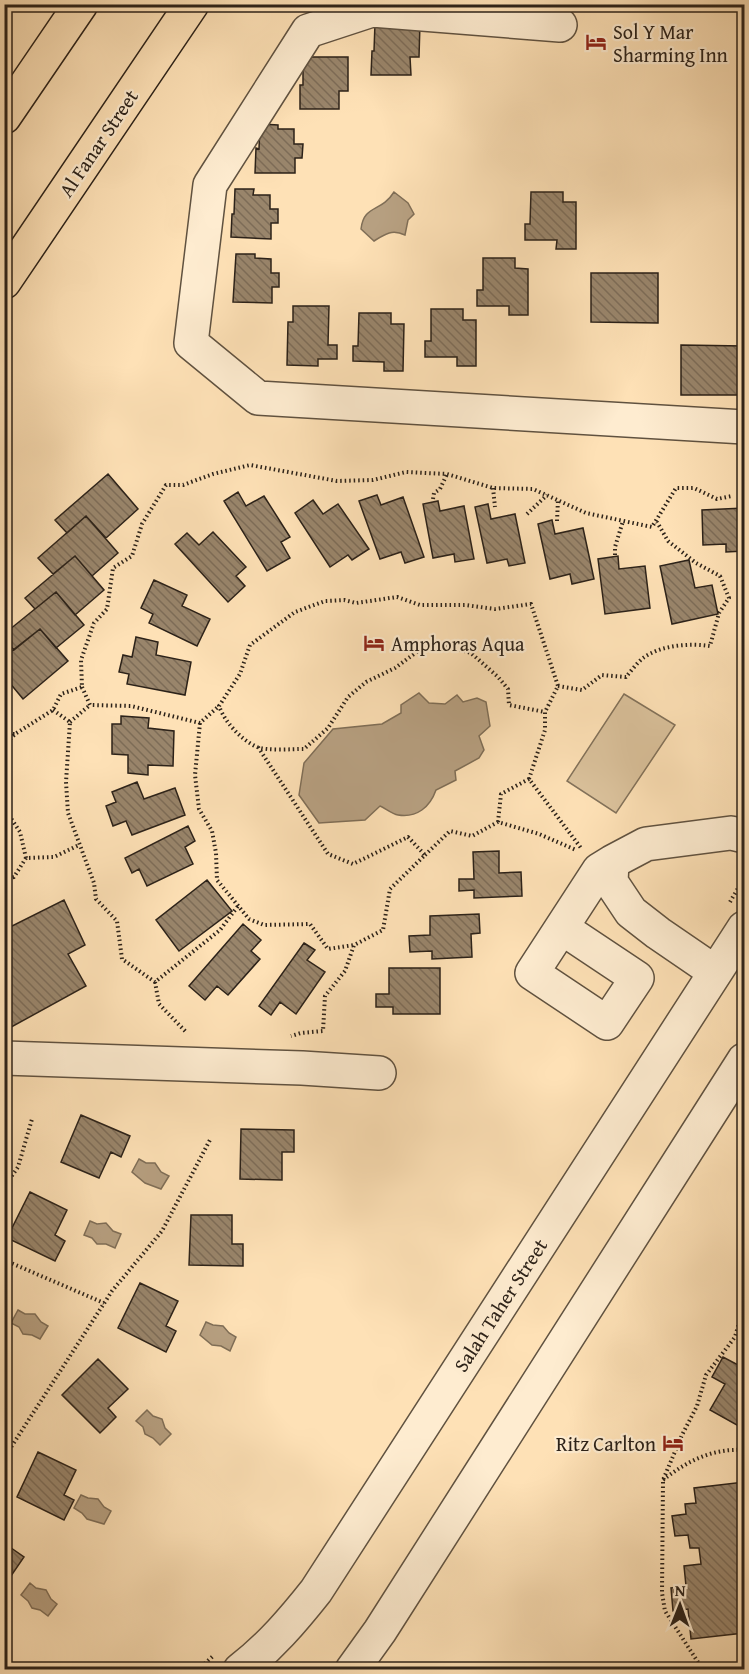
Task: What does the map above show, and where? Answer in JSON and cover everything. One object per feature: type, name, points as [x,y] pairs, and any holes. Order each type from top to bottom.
[{"type":"main road","points":[[4,117],[81,4]]},
{"type":"main road","name":"Al Fanar Street","points":[[4,282],[192,4]]},
{"type":"street","points":[[560,26],[373,7],[308,31],[210,185],[191,343],[258,398],[744,427]]},
{"type":"street","points":[[562,927],[599,870],[646,844],[731,833],[744,836]]},
{"type":"street","points":[[612,862],[611,882],[631,912],[694,960],[715,972]]},
{"type":"street","name":"Salah Taher Street","points":[[240,1670],[262,1653],[289,1625],[316,1591],[744,928]]},
{"type":"street","points":[[4,1059],[378,1073]]},
{"type":"street","points":[[352,1670],[735,1092],[744,1060]]},
{"type":"path","points":[[90,705],[82,687],[81,660],[94,623],[107,609],[113,568],[132,556],[142,524],[166,485],[183,485],[213,474],[250,465],[337,481],[373,480],[406,471],[447,474],[493,488],[533,489],[586,513],[652,527],[676,488],[694,488],[717,499],[732,496]]},
{"type":"path","points":[[433,499],[434,493],[440,489],[447,474]]},
{"type":"path","points":[[493,488],[495,507]]},
{"type":"path","points":[[527,514],[547,495]]},
{"type":"path","points":[[556,521],[558,500]]},
{"type":"path","points":[[615,555],[615,547],[623,521]]},
{"type":"path","points":[[558,686],[582,690],[602,675],[626,677],[642,659],[654,652],[690,644],[710,646],[719,613],[729,598],[720,576],[696,563],[668,541],[657,522]]},
{"type":"path","points":[[498,822],[501,794],[529,779],[545,730],[545,712],[558,686],[531,604],[495,609],[465,605],[420,605],[397,597],[356,603],[344,600],[325,601],[295,612],[250,645],[240,674],[219,706],[200,723],[195,776],[199,809],[212,831],[217,879],[249,919],[264,925],[310,924],[328,949],[354,945],[383,930],[390,889],[450,831],[471,836],[498,822],[539,834],[585,854],[529,779]]},
{"type":"path","points":[[258,747],[304,749],[328,728],[348,697],[357,689],[395,668],[422,648],[450,647],[471,652],[508,689],[509,705],[545,712]]},
{"type":"path","points":[[4,746],[15,734],[53,710],[61,694],[82,687]]},
{"type":"path","points":[[189,1035],[159,1004],[155,982],[122,959],[117,921],[96,899],[94,883],[68,813],[66,782],[70,722],[90,705],[131,706],[200,723]]},
{"type":"path","points":[[219,706],[222,714],[236,732],[258,747],[328,855],[352,864],[408,837],[425,855]]},
{"type":"path","points":[[53,710],[70,722]]},
{"type":"path","points":[[4,734],[15,734]]},
{"type":"path","points":[[4,808],[20,832],[26,858],[14,877],[4,880]]},
{"type":"path","points":[[26,858],[54,856],[80,845]]},
{"type":"path","points":[[155,982],[220,930],[238,906]]},
{"type":"path","points":[[283,1039],[301,1032],[323,1031],[325,996],[345,971],[354,945]]},
{"type":"path","points":[[4,1187],[18,1167],[32,1119]]},
{"type":"path","points":[[4,1458],[112,1291],[162,1231],[212,1138]]},
{"type":"path","points":[[4,1260],[104,1303]]},
{"type":"path","points":[[703,1670],[665,1611],[662,1593],[663,1480],[697,1406],[706,1375],[735,1337],[744,1305]]},
{"type":"path","points":[[663,1480],[682,1465],[707,1454],[734,1449],[744,1450]]},
{"type":"shaded area","points":[[394,192],[408,203],[414,214],[408,220],[405,235],[392,232],[374,241],[361,229],[363,221],[369,212],[389,199]]},
{"type":"shaded area","points":[[419,693],[429,703],[445,704],[457,695],[463,702],[477,698],[486,702],[490,726],[479,736],[484,750],[479,758],[455,771],[456,780],[436,790],[430,802],[417,813],[398,815],[380,806],[365,820],[319,823],[299,795],[304,763],[333,729],[382,724],[401,713],[401,705]]},
{"type":"shaded area","points":[[624,694],[675,725],[616,813],[567,781]]},
{"type":"shaded area","points":[[139,1159],[146,1163],[155,1163],[161,1172],[169,1176],[161,1189],[145,1183],[132,1172]]},
{"type":"shaded area","points":[[90,1221],[97,1224],[106,1223],[113,1231],[121,1234],[115,1248],[106,1244],[97,1244],[92,1238],[84,1235]]},
{"type":"shaded area","points":[[18,1310],[25,1314],[35,1314],[41,1322],[48,1326],[40,1339],[23,1334],[19,1327],[11,1323]]},
{"type":"shaded area","points":[[206,1322],[223,1326],[236,1337],[230,1351],[221,1346],[212,1345],[200,1335]]},
{"type":"shaded area","points":[[147,1410],[153,1416],[162,1419],[165,1428],[171,1434],[160,1445],[145,1434],[143,1427],[136,1421]]},
{"type":"shaded area","points":[[81,1495],[98,1499],[104,1507],[111,1511],[104,1524],[87,1519],[74,1508]]},
{"type":"shaded area","points":[[30,1583],[36,1588],[46,1590],[57,1604],[48,1616],[32,1608],[21,1595]]},
{"type":"building","points":[[375,23],[420,23],[419,57],[410,57],[411,75],[371,75]]},
{"type":"building","points":[[303,57],[348,57],[348,91],[339,91],[339,109],[300,109]]},
{"type":"building","points":[[260,124],[278,125],[278,129],[294,129],[294,144],[303,144],[302,158],[295,158],[295,173],[255,173]]},
{"type":"building","points":[[235,189],[254,189],[253,195],[270,195],[270,209],[278,209],[278,223],[271,223],[271,239],[231,237]]},
{"type":"building","points":[[531,192],[563,192],[563,202],[576,202],[576,249],[556,249],[557,240],[525,240],[525,224],[530,224]]},
{"type":"building","points":[[236,254],[255,254],[255,258],[271,259],[271,273],[279,273],[279,287],[272,287],[272,303],[233,302]]},
{"type":"building","points":[[483,258],[515,258],[515,268],[528,269],[528,315],[509,315],[509,306],[477,306],[477,290],[483,290]]},
{"type":"building","points":[[591,273],[658,273],[658,323],[591,322]]},
{"type":"building","points":[[293,306],[329,306],[328,345],[337,345],[337,359],[318,359],[318,366],[287,365],[288,322],[293,322]]},
{"type":"building","points":[[431,309],[463,309],[463,320],[476,320],[476,366],[457,366],[457,357],[425,357],[425,341],[431,341]]},
{"type":"building","points":[[359,313],[391,313],[391,324],[404,324],[403,371],[384,371],[384,362],[353,361],[353,346],[358,346]]},
{"type":"building","points":[[681,345],[744,346],[744,395],[681,395]]},
{"type":"building","points":[[739,449],[744,449],[744,479],[739,479]]},
{"type":"building","points":[[108,474],[138,509],[106,538],[86,516],[67,533],[55,520]]},
{"type":"building","points":[[238,492],[246,506],[264,496],[290,537],[281,542],[290,558],[267,571],[224,501]]},
{"type":"building","points":[[377,495],[381,505],[403,497],[424,557],[405,563],[401,552],[380,559],[359,501]]},
{"type":"building","points":[[313,500],[323,514],[338,504],[369,549],[352,560],[348,555],[330,567],[295,513]]},
{"type":"building","points":[[438,501],[440,511],[464,506],[474,559],[455,562],[454,554],[433,558],[423,504]]},
{"type":"building","points":[[488,504],[491,519],[515,514],[525,563],[509,566],[507,559],[487,563],[475,507]]},
{"type":"building","points":[[744,508],[744,551],[726,552],[726,544],[703,545],[702,510]]},
{"type":"building","points":[[86,516],[118,553],[92,576],[75,556],[53,574],[38,558]]},
{"type":"building","points":[[552,520],[555,534],[583,528],[594,579],[572,584],[570,574],[550,579],[538,524]]},
{"type":"building","points":[[213,532],[246,567],[236,576],[245,586],[228,602],[175,544],[187,533],[199,545]]},
{"type":"building","points":[[75,556],[104,590],[75,615],[56,592],[35,609],[25,598]]},
{"type":"building","points":[[618,556],[619,569],[645,566],[650,608],[605,614],[598,559]]},
{"type":"building","points":[[689,560],[695,588],[712,585],[718,614],[672,624],[660,566]]},
{"type":"building","points":[[154,580],[187,595],[182,606],[210,619],[197,646],[149,623],[153,614],[141,608]]},
{"type":"building","points":[[56,592],[84,625],[56,648],[40,629],[14,650],[4,639],[4,634]]},
{"type":"building","points":[[40,629],[68,661],[23,699],[4,676],[4,657]]},
{"type":"building","points":[[136,637],[158,642],[156,655],[191,662],[185,695],[127,684],[129,674],[119,672],[123,655],[132,657]]},
{"type":"building","points":[[121,716],[149,718],[148,728],[174,731],[173,766],[148,765],[148,775],[128,773],[128,755],[112,754],[112,724],[121,724]]},
{"type":"building","points":[[137,782],[144,799],[175,788],[185,815],[132,835],[126,821],[113,826],[106,806],[116,802],[112,792]]},
{"type":"building","points":[[188,826],[195,841],[185,847],[193,864],[147,886],[139,869],[132,873],[125,858]]},
{"type":"building","points":[[499,851],[499,873],[521,872],[522,896],[474,898],[474,890],[459,891],[459,879],[474,879],[473,852]]},
{"type":"building","points":[[207,880],[232,911],[179,951],[156,920]]},
{"type":"building","points":[[64,900],[85,945],[68,954],[86,986],[4,1031],[4,930]]},
{"type":"building","points":[[479,914],[480,933],[471,934],[472,957],[432,959],[432,951],[410,952],[409,936],[430,935],[430,916]]},
{"type":"building","points":[[243,924],[261,940],[251,951],[260,959],[228,995],[217,986],[205,1000],[189,986]]},
{"type":"building","points":[[304,943],[315,950],[307,960],[325,972],[296,1014],[280,1002],[271,1015],[259,1006]]},
{"type":"building","points":[[389,968],[440,968],[440,1014],[393,1014],[393,1007],[376,1007],[376,994],[389,994]]},
{"type":"building","points":[[81,1115],[130,1136],[121,1157],[111,1152],[99,1178],[61,1162]]},
{"type":"building","points":[[241,1129],[294,1130],[294,1152],[282,1152],[282,1180],[240,1179]]},
{"type":"building","points":[[30,1192],[67,1210],[55,1235],[65,1241],[55,1261],[7,1238]]},
{"type":"building","points":[[191,1215],[232,1215],[232,1244],[243,1244],[243,1266],[189,1265]]},
{"type":"building","points":[[140,1283],[178,1301],[166,1326],[176,1331],[166,1352],[118,1328]]},
{"type":"building","points":[[744,1352],[744,1429],[710,1410],[725,1384],[712,1377],[723,1357],[738,1365]]},
{"type":"building","points":[[98,1359],[128,1389],[108,1408],[116,1417],[100,1433],[62,1395]]},
{"type":"building","points":[[38,1452],[76,1470],[64,1495],[74,1500],[64,1520],[17,1497]]},
{"type":"building","points":[[744,1482],[744,1633],[691,1639],[688,1609],[673,1611],[671,1588],[686,1586],[684,1566],[701,1564],[699,1548],[690,1548],[688,1535],[675,1536],[672,1516],[686,1514],[685,1504],[696,1503],[694,1488]]},
{"type":"building","points":[[4,1543],[24,1557],[11,1576],[4,1571]]},
{"type":"place","name":"Sol Y Mar Sharming Inn","points":[[596,42]]},
{"type":"place","name":"Amphoras Aqua","points":[[374,643]]},
{"type":"place","name":"Ritz Carlton","points":[[673,1443]]}]
